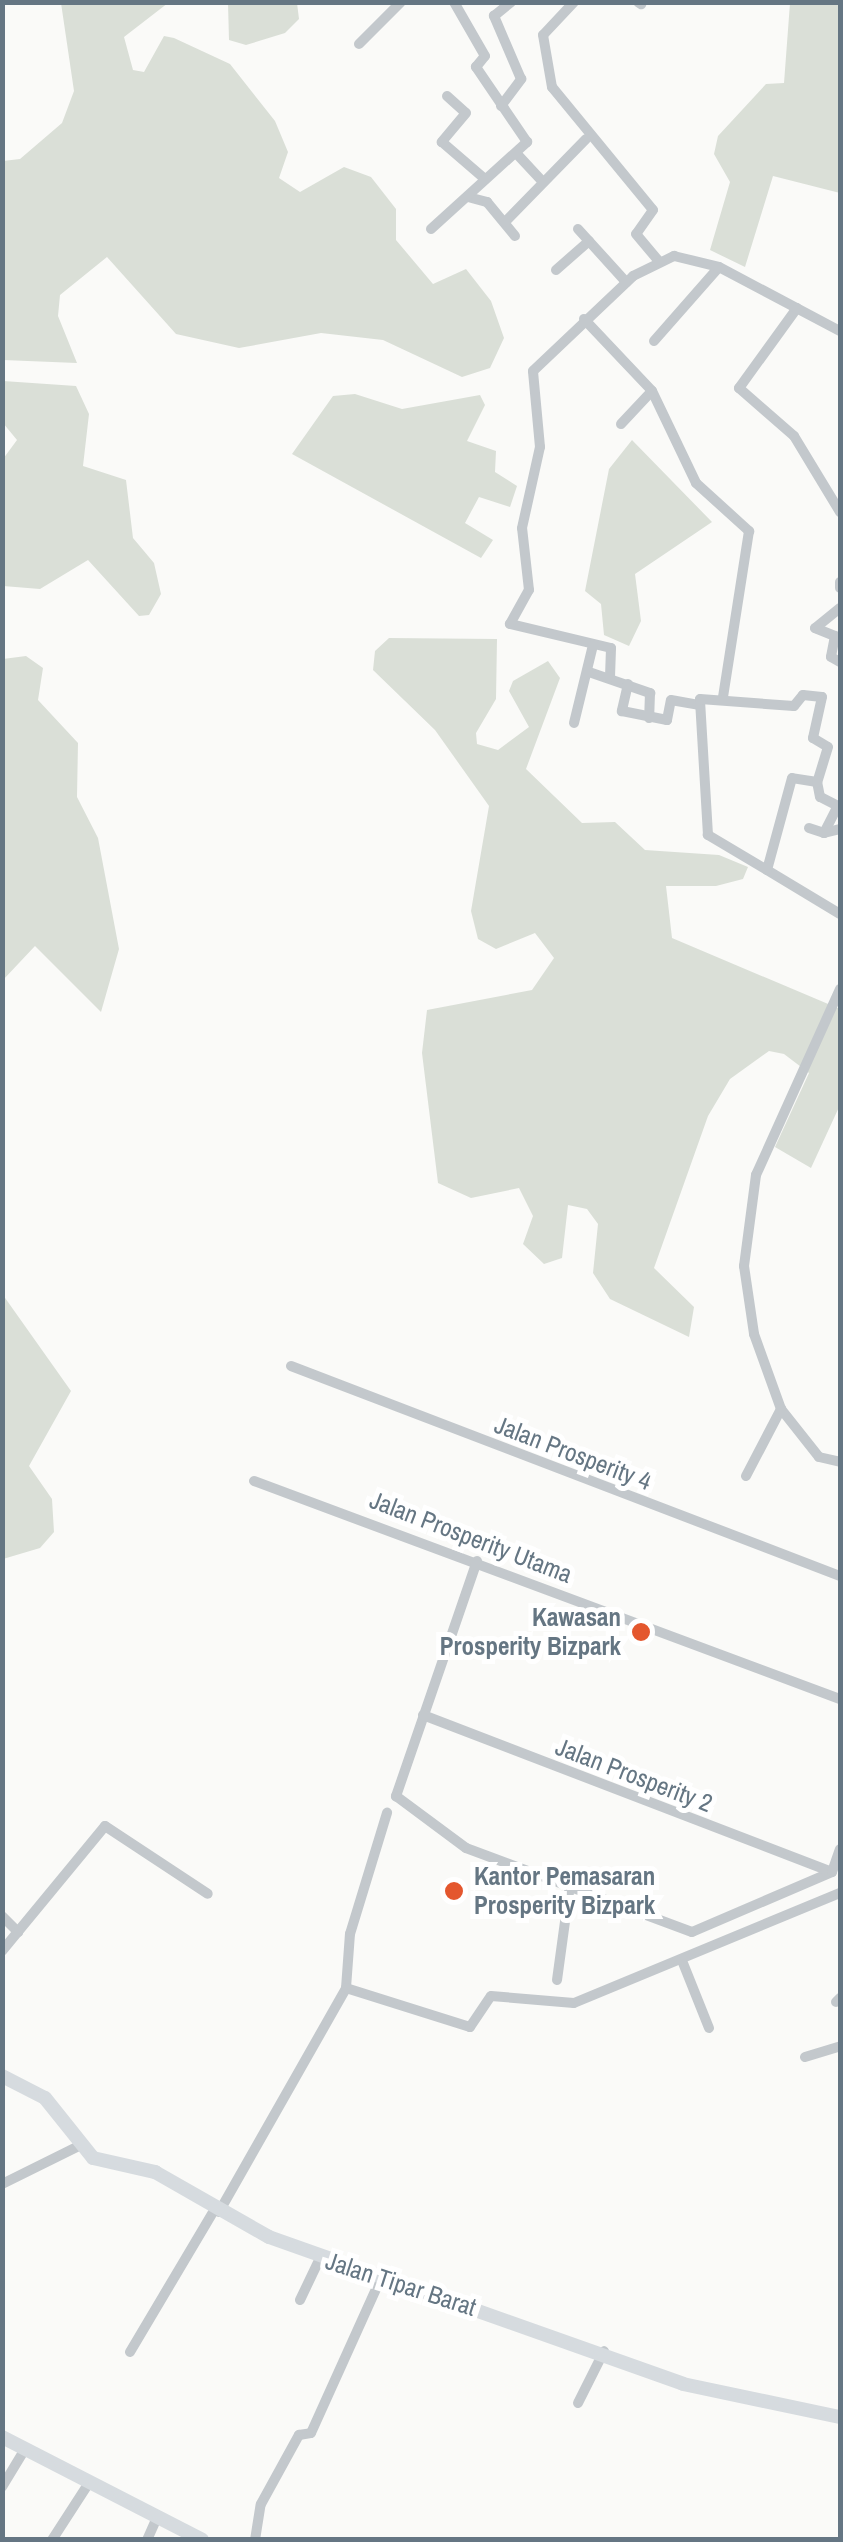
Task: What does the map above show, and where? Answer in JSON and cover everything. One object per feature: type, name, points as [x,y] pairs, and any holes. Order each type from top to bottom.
[{"type":"street","points":[[358,44],[401,2]]},
{"type":"street","points":[[431,228],[527,142],[501,106],[454,2]]},
{"type":"street","points":[[501,106],[521,79],[494,16],[511,2]]},
{"type":"street","points":[[574,2],[543,35],[552,87],[586,139],[652,210],[636,234],[658,260]]},
{"type":"street","points":[[448,96],[466,113],[442,142],[485,179]]},
{"type":"street","points":[[505,222],[586,139]]},
{"type":"street","points":[[516,154],[542,181]]},
{"type":"street","points":[[468,197],[505,222],[515,236]]},
{"type":"street","points":[[578,229],[626,282]]},
{"type":"street","points":[[556,270],[589,241]]},
{"type":"street","points":[[610,677],[613,650],[510,624],[529,590],[522,528],[540,447],[531,376],[584,319],[626,282],[658,260],[683,256],[719,267],[840,331]]},
{"type":"street","points":[[654,341],[719,267]]},
{"type":"street","points":[[798,308],[738,388],[794,436],[840,512]]},
{"type":"street","points":[[584,319],[652,392],[695,465],[692,478],[749,530],[723,697]]},
{"type":"street","points":[[621,424],[652,392]]},
{"type":"street","points":[[840,608],[815,627],[835,636],[832,657],[840,662]]},
{"type":"street","points":[[574,723],[593,645]]},
{"type":"street","points":[[589,672],[652,694],[649,718]]},
{"type":"street","points":[[628,684],[622,711],[667,720],[671,700],[699,705],[723,697],[794,706],[803,694],[822,697],[813,738],[828,747],[817,782],[820,797],[839,807],[824,833]]},
{"type":"street","points":[[699,705],[708,835],[840,914]]},
{"type":"street","points":[[767,870],[789,782],[817,782]]},
{"type":"street","points":[[808,828],[824,833],[840,829]]},
{"type":"street","points":[[840,990],[788,1090],[750,1206],[744,1266],[754,1334],[781,1410],[819,1456],[840,1462]]},
{"type":"street","name":"Jalan Prosperity 4","points":[[292,1366],[840,1576]]},
{"type":"street","points":[[746,1476],[781,1410]]},
{"type":"street","name":"Jalan Prosperity Utama","points":[[254,1480],[840,1699]]},
{"type":"street","points":[[477,1562],[397,1783],[396,1796],[466,1848],[692,1932],[832,1872],[840,1849]]},
{"type":"street","name":"Jalan Prosperity 2","points":[[422,1716],[832,1872]]},
{"type":"street","points":[[130,2352],[346,1988],[350,1934],[387,1814]]},
{"type":"street","points":[[2,1951],[106,1826],[208,1894]]},
{"type":"street","points":[[557,1980],[570,1885]]},
{"type":"street","points":[[346,1988],[464,2028],[496,1994],[574,2003],[684,1963],[840,1892]]},
{"type":"street","points":[[2,1916],[18,1932]]},
{"type":"street","points":[[684,1963],[709,2028]]},
{"type":"street","points":[[805,2056],[840,2046]]},
{"type":"street","points":[[2,2076],[51,2104],[77,2147],[2,2184]]},
{"type":"street","name":"Jalan Tipar Barat","points":[[77,2147],[154,2172],[217,2211],[320,2258],[604,2350],[693,2387],[840,2417]]},
{"type":"street","points":[[300,2300],[320,2258]]},
{"type":"street","points":[[255,2540],[261,2504],[298,2435],[311,2433],[381,2278]]},
{"type":"street","points":[[578,2403],[604,2350]]},
{"type":"street","points":[[2,2437],[87,2486],[202,2540]]},
{"type":"street","points":[[2,2487],[25,2449]]},
{"type":"street","points":[[52,2540],[87,2486]]},
{"type":"street","points":[[147,2540],[156,2520]]},
{"type":"shaded area","points":[[61,3],[168,3],[124,37],[133,70],[144,72],[164,36],[174,38],[230,64],[275,121],[288,152],[279,178],[300,192],[344,167],[371,177],[396,209],[396,240],[433,284],[466,269],[491,301],[504,338],[490,368],[462,377],[383,340],[321,333],[239,348],[176,334],[107,257],[60,295],[58,316],[77,363],[3,360],[3,161],[20,159],[62,123],[74,91]]},
{"type":"shaded area","points":[[228,3],[297,3],[299,19],[285,33],[246,45],[229,40]]},
{"type":"shaded area","points":[[790,3],[840,3],[840,193],[773,176],[745,267],[710,250],[730,182],[714,154],[718,136],[766,84],[784,83]]},
{"type":"shaded area","points":[[3,381],[76,386],[89,414],[83,466],[126,480],[133,538],[154,563],[161,594],[149,615],[139,616],[88,560],[40,589],[3,586],[3,459],[17,440],[3,423]]},
{"type":"shaded area","points":[[355,394],[402,409],[480,395],[485,405],[467,441],[496,451],[495,472],[517,486],[510,507],[479,497],[465,523],[493,540],[481,558],[292,454],[333,396]]},
{"type":"shaded area","points":[[632,440],[712,522],[635,574],[641,621],[629,646],[604,635],[601,604],[585,591],[609,469]]},
{"type":"shaded area","points":[[389,638],[497,639],[496,699],[476,733],[477,744],[498,750],[529,727],[509,691],[513,681],[548,661],[560,678],[526,769],[582,823],[615,822],[645,850],[719,855],[748,867],[743,879],[716,886],[666,886],[672,938],[840,1009],[840,1105],[811,1168],[775,1147],[809,1073],[784,1054],[769,1051],[730,1079],[708,1116],[654,1268],[694,1307],[689,1337],[610,1299],[593,1273],[598,1224],[587,1209],[568,1205],[562,1258],[544,1264],[523,1244],[533,1216],[519,1188],[471,1198],[438,1183],[422,1053],[427,1010],[532,990],[554,958],[535,933],[496,949],[478,939],[471,911],[489,806],[435,730],[373,670],[375,651]]},
{"type":"shaded area","points":[[26,656],[43,668],[38,700],[78,743],[77,797],[98,838],[119,949],[101,1012],[35,946],[3,980],[3,659]]},
{"type":"shaded area","points":[[3,1295],[71,1391],[29,1466],[52,1499],[54,1532],[40,1548],[3,1559]]},
{"type":"place","name":"Kawasan Prosperity Bizpark","points":[[641,1632]]},
{"type":"place","name":"Kantor Pemasaran Prosperity Bizpark","points":[[454,1891]]}]
